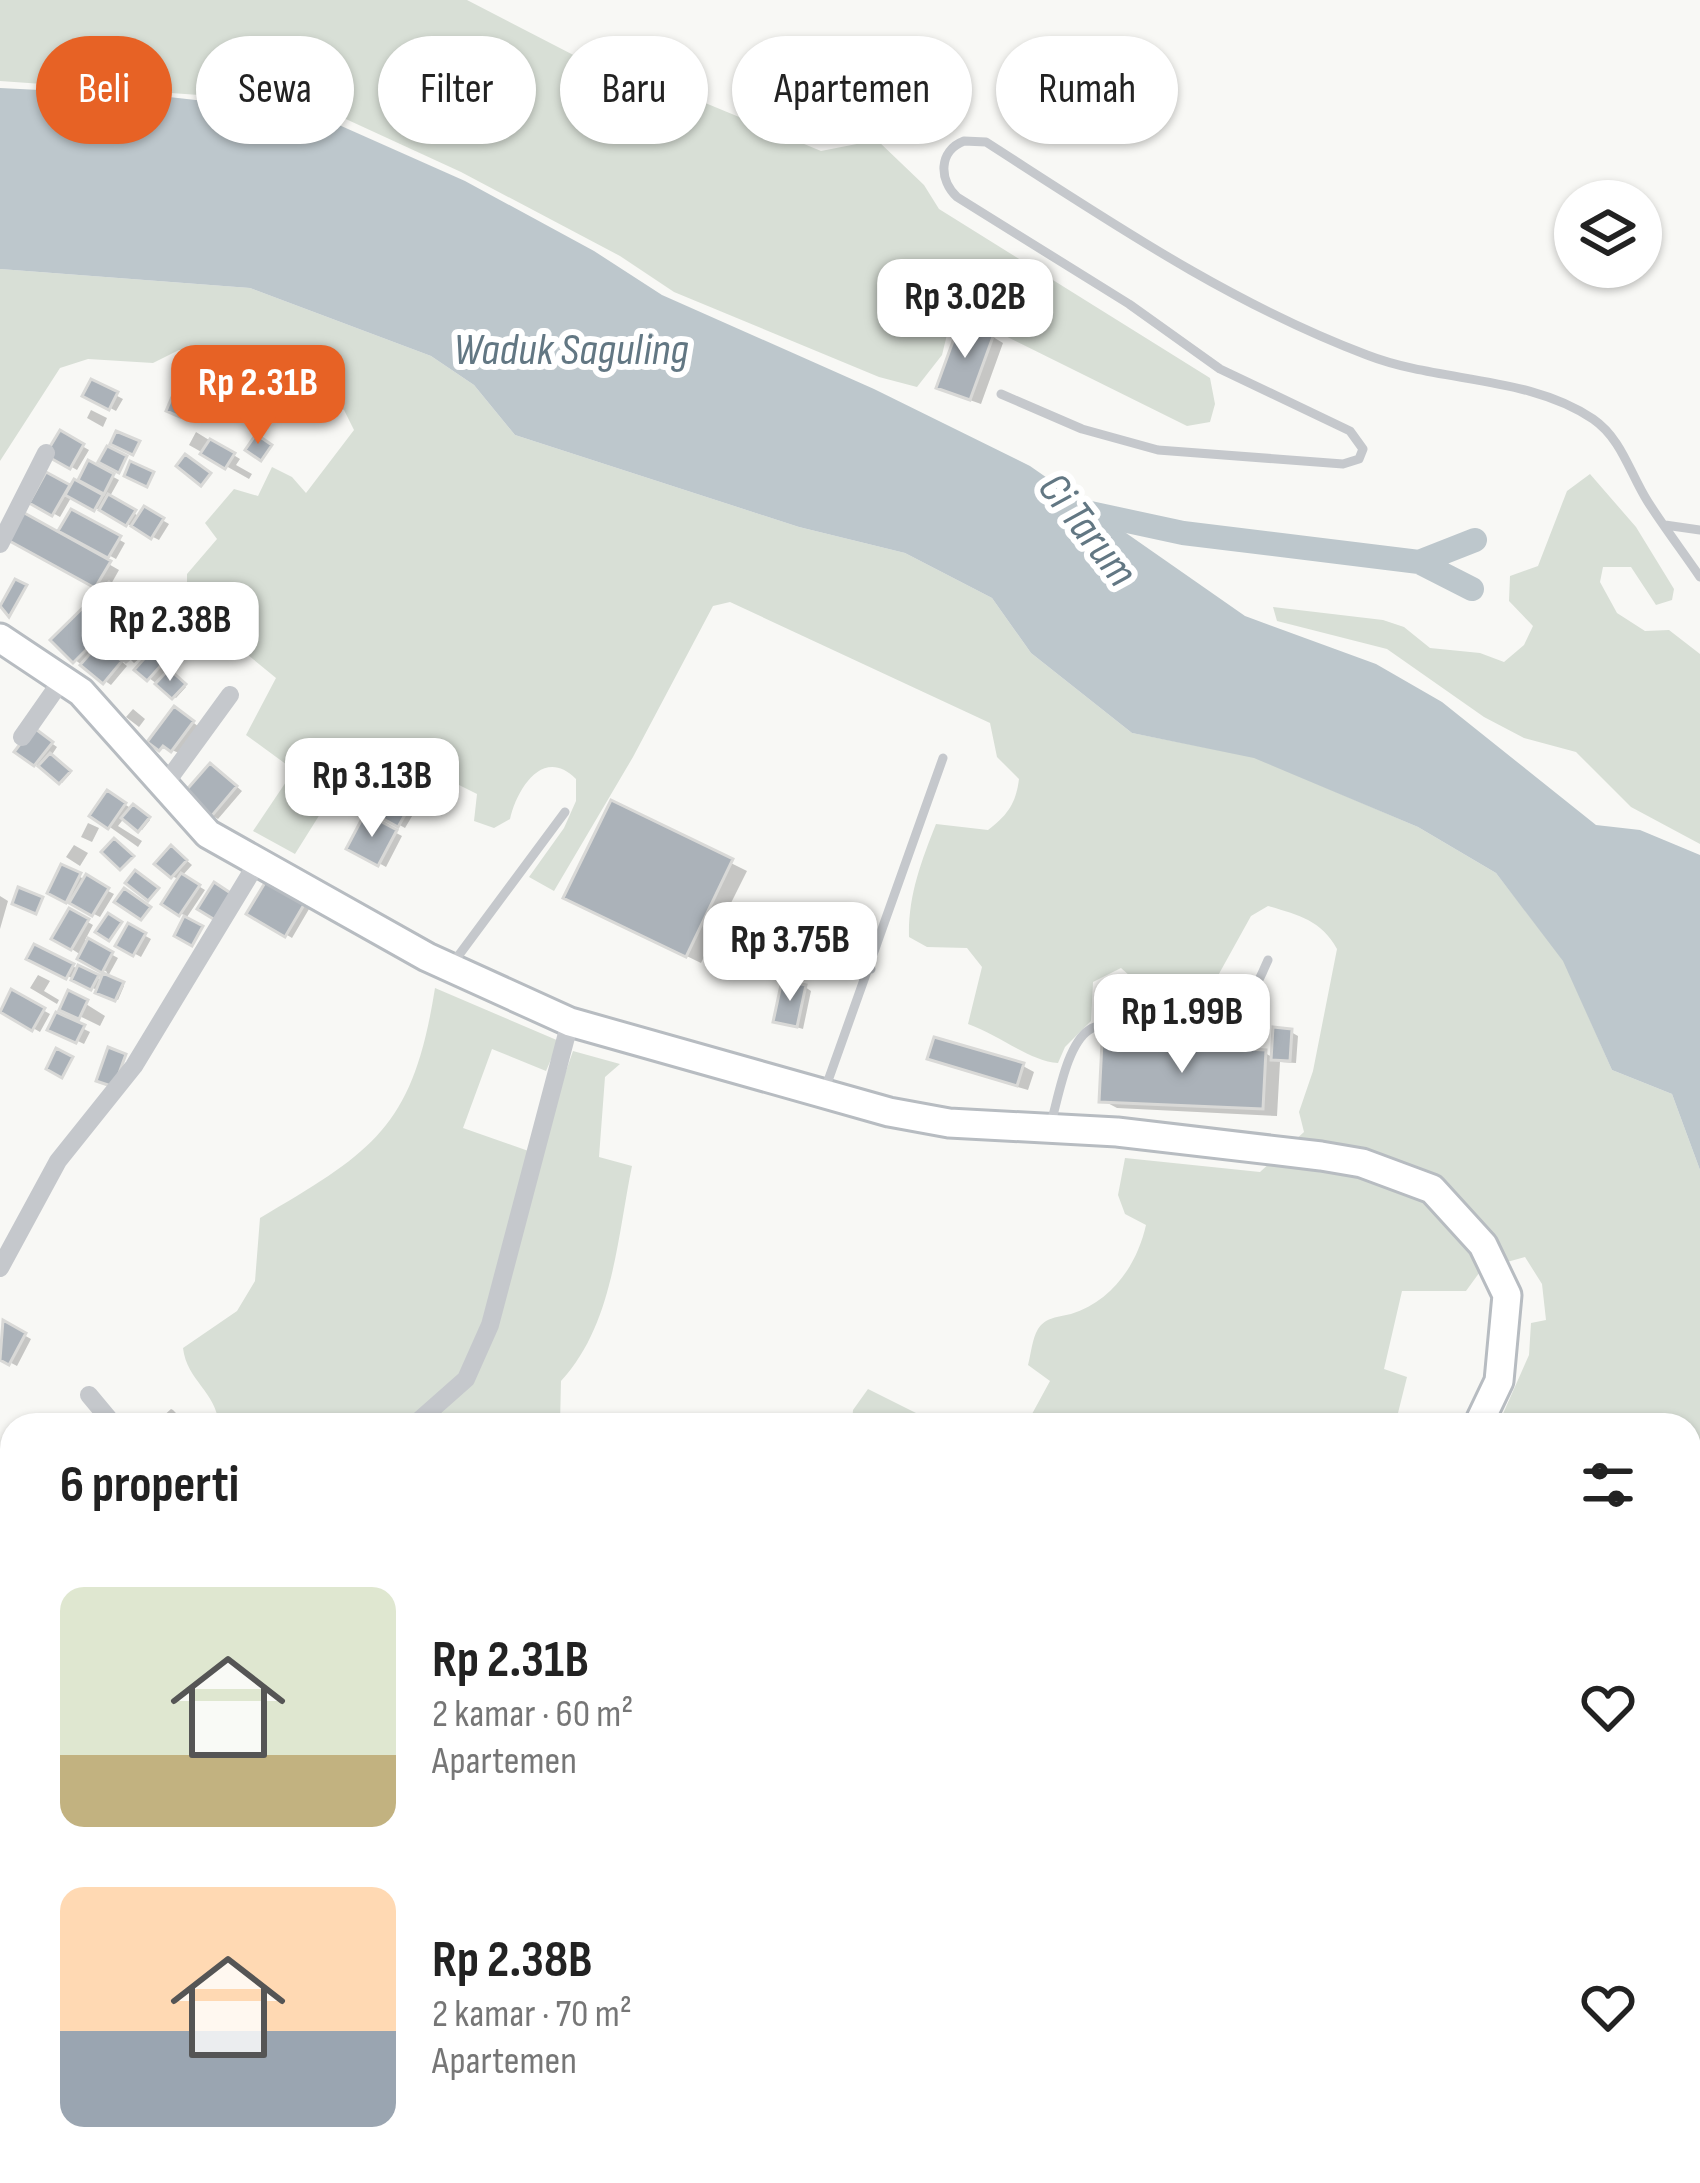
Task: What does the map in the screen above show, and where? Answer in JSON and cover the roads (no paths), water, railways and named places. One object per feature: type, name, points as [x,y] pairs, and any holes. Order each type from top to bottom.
[{"type":"street","points":[[0,544],[46,453]]},
{"type":"street","points":[[0,638],[64,677],[113,723],[208,834],[450,967],[570,1022],[824,1094],[949,1123],[1140,1134],[1321,1156],[1361,1163],[1432,1189],[1483,1245],[1507,1295],[1499,1381],[1484,1413]]},
{"type":"street","points":[[22,737],[64,677]]},
{"type":"street","points":[[164,787],[230,695]]},
{"type":"street","points":[[0,1268],[58,1161],[134,1066],[257,863]]},
{"type":"street","points":[[427,1413],[466,1379],[490,1325],[570,1022]]},
{"type":"street","points":[[89,1395],[104,1413]]},
{"type":"lane","points":[[1001,394],[1082,429],[1158,451],[1343,464],[1359,459],[1363,449],[1350,431],[1220,369],[1129,304],[957,197],[946,186],[943,173],[946,158],[964,141],[986,142],[1214,288],[1366,355],[1420,373],[1546,395],[1594,420],[1615,439],[1700,577]]},
{"type":"lane","points":[[1665,525],[1700,530]]},
{"type":"lane","points":[[824,1094],[943,758]]},
{"type":"lane","points":[[450,967],[565,812]]},
{"type":"lane","points":[[726,910],[871,969]]},
{"type":"lane","points":[[1048,1131],[1078,1043],[1088,1030],[1111,1022],[1178,1028],[1229,1024],[1249,1004],[1268,960]]},
{"type":"water","name":"Waduk Saguling","points":[[0,88],[36,90],[36,144],[172,144],[172,97],[196,100],[196,144],[354,144],[354,132],[465,181],[594,251],[662,295],[874,389],[1030,466],[1245,616],[1376,664],[1442,702],[1596,825],[1640,830],[1700,855],[1700,1170],[1672,1094],[1612,1070],[1563,961],[1496,873],[1418,827],[1254,758],[1132,733],[1031,653],[992,598],[905,553],[799,527],[515,435],[474,385],[431,356],[250,288],[0,269]]},
{"type":"waterway","name":"Ci Tarum","points":[[1067,508],[1183,533],[1419,562],[1472,589]]},
{"type":"waterway","points":[[1419,562],[1475,540]]}]
